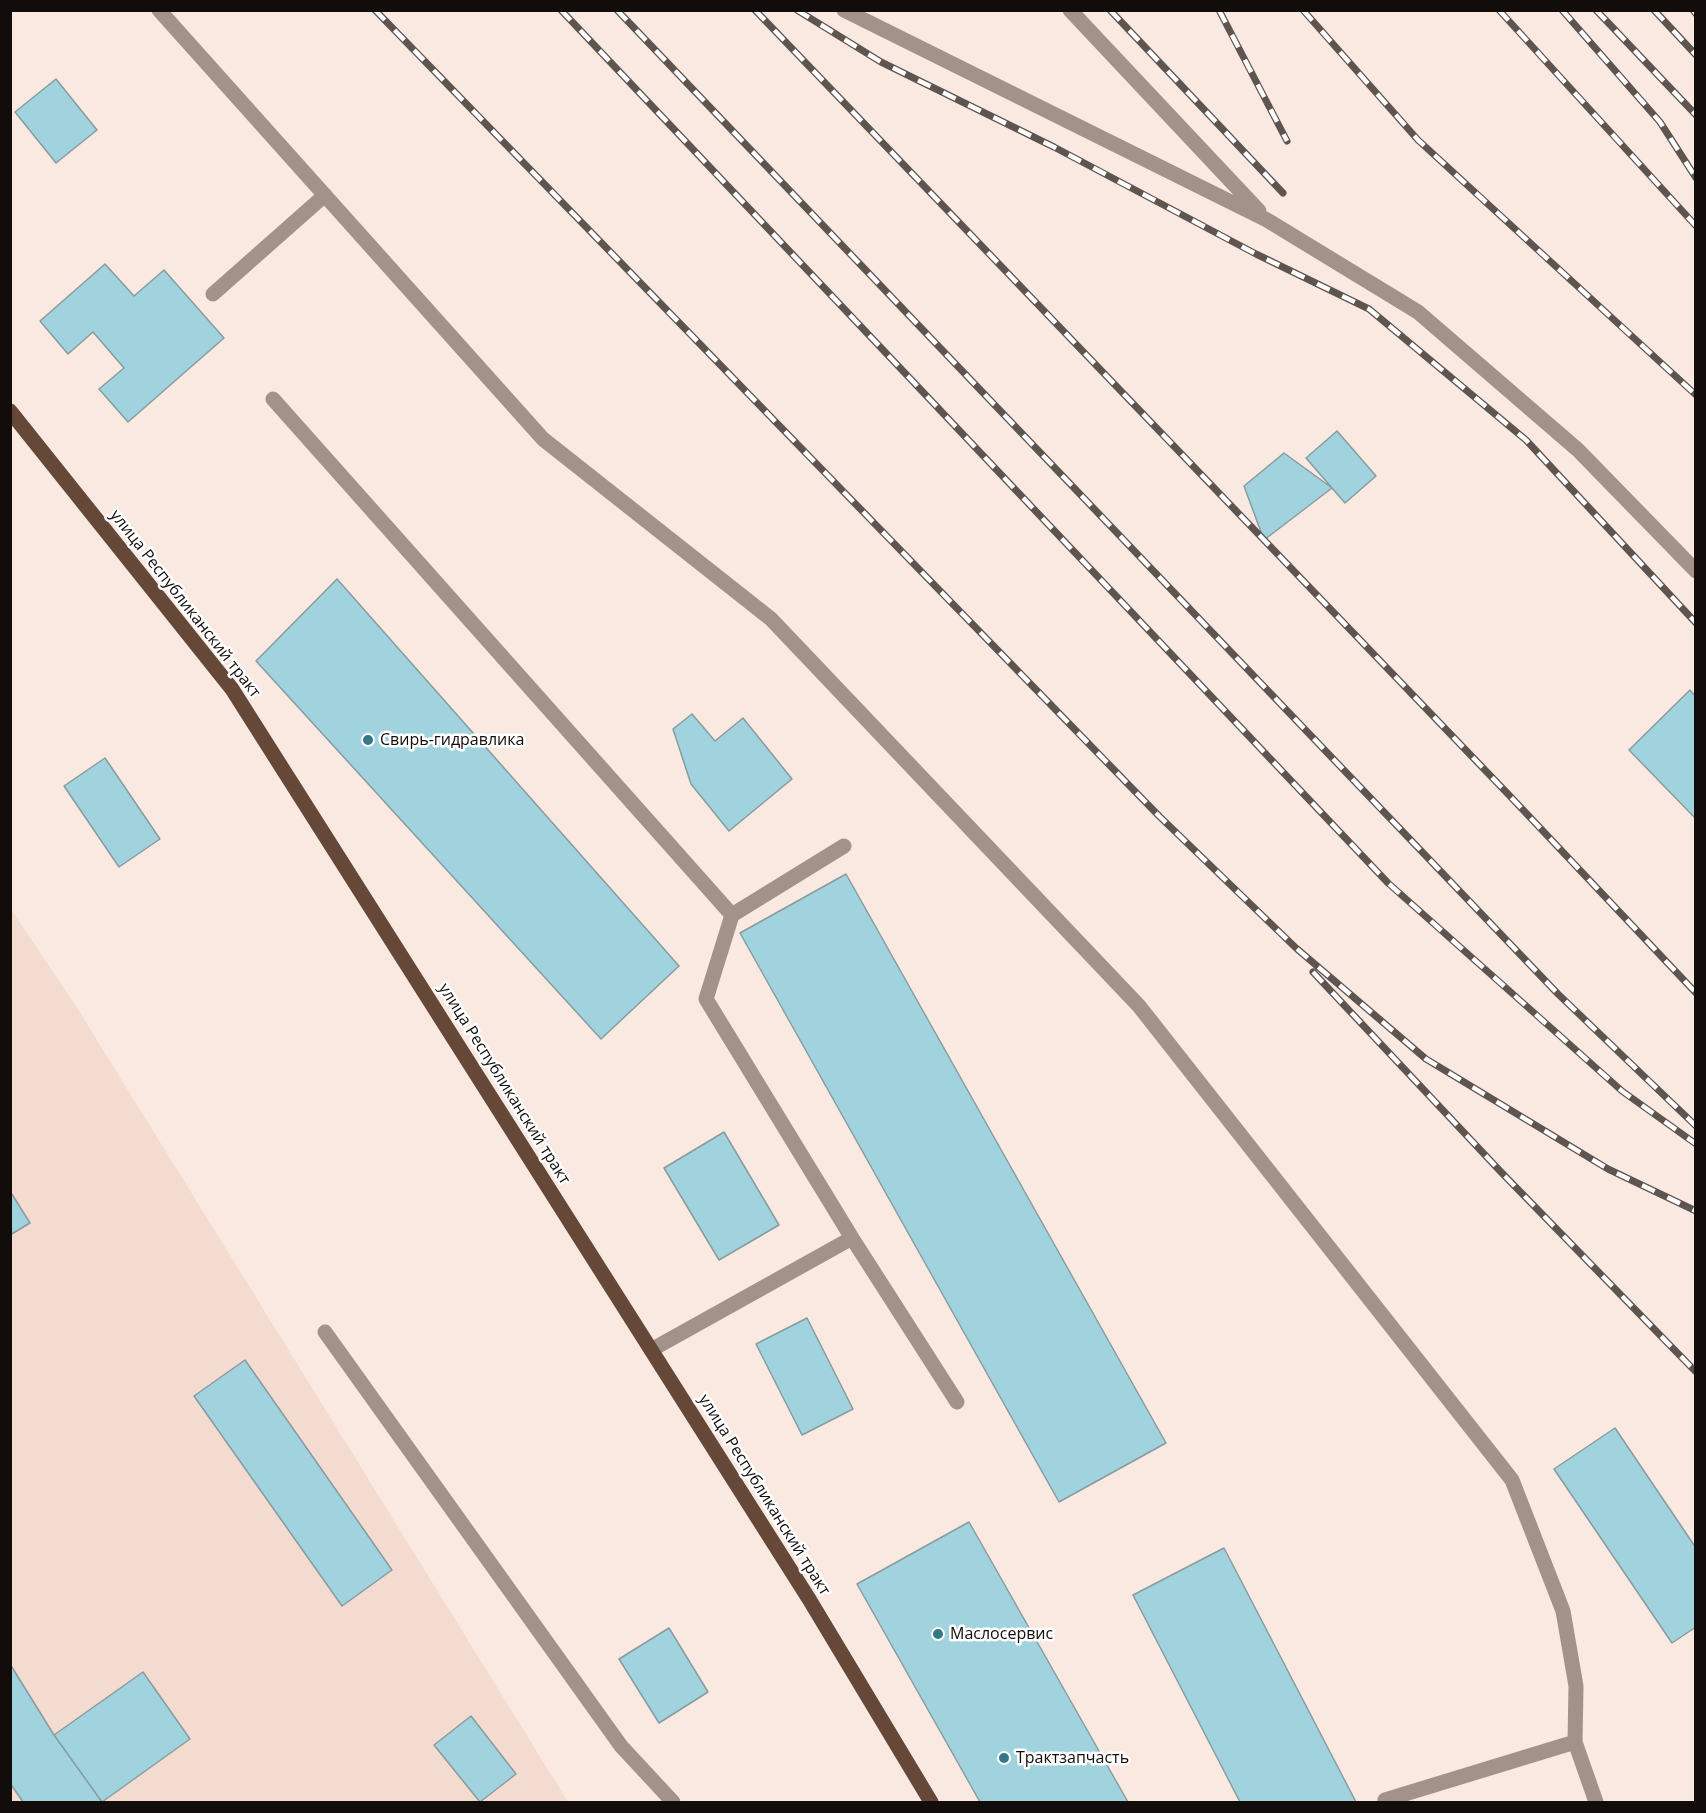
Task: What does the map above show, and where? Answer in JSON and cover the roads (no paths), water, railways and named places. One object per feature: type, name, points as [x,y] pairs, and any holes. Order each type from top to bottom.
[{"type":"main road","name":"улица Республиканский тракт","points":[[10,411],[231,689],[809,1599],[931,1803]]},
{"type":"street","points":[[159,10],[543,439],[771,619],[1139,1006],[1512,1480],[1563,1611],[1576,1686],[1575,1742],[1596,1803]]},
{"type":"street","points":[[843,10],[1267,220],[1418,312],[1578,450],[1695,571]]},
{"type":"street","points":[[1070,10],[1267,220]]},
{"type":"street","points":[[213,294],[325,195]]},
{"type":"street","points":[[273,399],[732,915]]},
{"type":"street","points":[[844,846],[732,915],[706,999],[852,1238],[957,1402]]},
{"type":"street","points":[[651,1350],[852,1238]]},
{"type":"street","points":[[325,1332],[621,1746],[673,1803]]},
{"type":"street","points":[[1384,1800],[1575,1742]]},
{"type":"railway","points":[[375,10],[1159,816],[1296,948],[1426,1059],[1608,1169],[1696,1211]]},
{"type":"railway","points":[[561,10],[1388,883],[1622,1091],[1696,1144]]},
{"type":"railway","points":[[617,10],[1558,994],[1696,1126]]},
{"type":"railway","points":[[755,10],[1508,794],[1696,993]]},
{"type":"railway","points":[[797,10],[881,62],[1054,147],[1256,254],[1369,309],[1526,440],[1696,623]]},
{"type":"railway","points":[[1110,10],[1283,193]]},
{"type":"railway","points":[[1219,10],[1287,141]]},
{"type":"railway","points":[[1303,10],[1418,140],[1696,395]]},
{"type":"railway","points":[[1499,10],[1696,226]]},
{"type":"railway","points":[[1562,10],[1660,122],[1696,178]]},
{"type":"railway","points":[[1596,10],[1696,115]]},
{"type":"railway","points":[[1654,10],[1696,55]]},
{"type":"railway","points":[[1693,10],[1696,14]]},
{"type":"railway","points":[[1313,972],[1501,1172],[1696,1372]]},
{"type":"place","name":"Свирь-гидравлика","points":[[368,740]]},
{"type":"place","name":"Маслосервис","points":[[938,1634]]},
{"type":"place","name":"Трактзапчасть","points":[[1004,1758]]}]
